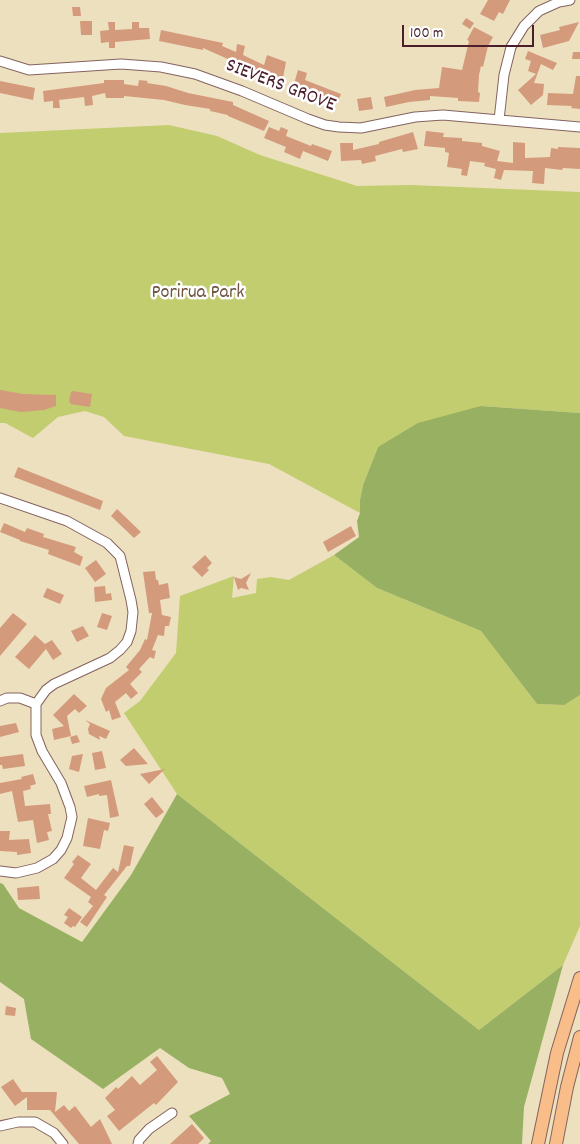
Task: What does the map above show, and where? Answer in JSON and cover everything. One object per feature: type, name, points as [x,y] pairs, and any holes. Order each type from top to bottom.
[{"type":"highway","points":[[538,1144],[553,1067],[580,978]]},
{"type":"highway","points":[[556,1144],[567,1087],[580,1036]]},
{"type":"street","points":[[499,120],[504,75],[511,47],[524,26],[539,11],[559,2],[570,0]]},
{"type":"street","name":"SIEVERS GROVE","points":[[0,61],[29,70],[121,64],[161,67],[195,74],[242,91],[308,119],[339,127],[370,126],[429,116],[580,127]]},
{"type":"street","points":[[0,498],[67,521],[107,543],[120,556],[133,612],[131,631],[127,642],[120,650],[110,658],[54,684],[46,690],[36,704],[36,735],[42,751],[61,783],[72,817],[70,830],[61,850],[53,859],[37,868],[16,873],[0,871]]},
{"type":"street","points":[[0,701],[7,698],[20,698],[36,704]]},
{"type":"street","points":[[138,1144],[139,1140],[149,1129],[172,1113]]},
{"type":"street","points":[[0,1126],[18,1122],[35,1122],[54,1134],[63,1144]]},
{"type":"green space","name":"Porirua Park","points":[[169,125],[217,136],[260,155],[357,186],[411,185],[580,192],[580,413],[481,406],[378,447],[363,485],[360,513],[269,464],[124,436],[104,417],[85,411],[58,417],[33,438],[5,423],[0,423],[0,133]]},
{"type":"green space","points":[[481,406],[580,413],[580,695],[564,705],[537,704],[481,631],[377,588],[334,555],[359,537],[357,521],[360,513],[363,485],[378,447],[418,423]]},
{"type":"green space","points":[[334,555],[377,588],[481,631],[537,704],[563,705],[580,695],[580,926],[563,965],[479,1030],[177,794],[124,713],[140,701],[176,653],[180,596],[234,576],[232,598],[256,593],[257,579],[271,577],[289,580]]},
{"type":"green space","points":[[177,794],[479,1030],[563,965],[524,1107],[522,1144],[208,1144],[211,1141],[189,1116],[230,1094],[222,1078],[189,1068],[160,1048],[103,1089],[31,1039],[24,999],[0,982],[0,883],[3,884],[19,908],[82,942],[131,875]]},
{"type":"building","points":[[488,0],[510,0],[503,14],[499,12],[494,21],[480,14]]},
{"type":"building","points":[[72,7],[80,7],[81,16],[73,16]]},
{"type":"building","points":[[466,18],[474,23],[470,29],[462,24]]},
{"type":"building","points":[[80,21],[92,21],[92,35],[81,35]]},
{"type":"building","points":[[108,22],[115,22],[115,30],[132,29],[132,22],[139,22],[139,28],[149,28],[150,39],[115,42],[115,48],[109,48],[109,42],[101,43],[100,31],[109,30]]},
{"type":"building","points":[[579,22],[569,41],[543,48],[540,35],[560,30],[559,27]]},
{"type":"building","points":[[474,27],[493,37],[488,46],[479,75],[479,102],[458,101],[458,98],[430,96],[430,100],[386,107],[384,97],[415,90],[439,88],[442,67],[462,70],[469,41],[467,40]]},
{"type":"building","points":[[161,30],[223,43],[222,46],[236,52],[237,44],[245,46],[243,55],[264,65],[267,55],[286,62],[282,83],[203,48],[203,50],[159,41]]},
{"type":"building","points":[[528,51],[557,63],[553,70],[541,64],[534,83],[544,84],[543,95],[531,105],[518,90],[536,74],[528,71],[531,61],[525,59]]},
{"type":"building","points":[[573,52],[580,52],[580,59],[572,59]]},
{"type":"building","points":[[298,70],[307,73],[305,80],[341,94],[337,104],[293,87]]},
{"type":"building","points":[[576,76],[580,76],[580,109],[571,108],[572,106],[547,105],[548,93],[573,94]]},
{"type":"building","points":[[104,80],[124,80],[124,84],[138,86],[139,80],[148,81],[147,83],[233,102],[233,105],[269,121],[264,131],[228,115],[210,111],[210,109],[164,100],[124,96],[124,98],[106,98],[105,93],[92,96],[93,105],[85,106],[84,97],[59,100],[60,108],[53,108],[53,101],[44,102],[43,91],[104,83]]},
{"type":"building","points":[[0,81],[35,88],[33,100],[0,93]]},
{"type":"building","points":[[371,97],[373,109],[359,111],[357,99]]},
{"type":"building","points":[[269,127],[279,131],[281,127],[288,130],[286,136],[311,146],[312,144],[332,151],[328,161],[303,151],[300,159],[284,152],[286,147],[264,138]]},
{"type":"building","points":[[426,131],[444,133],[443,137],[462,138],[462,141],[482,143],[482,146],[500,151],[497,161],[513,163],[513,142],[525,143],[525,158],[550,157],[551,148],[580,148],[580,169],[563,168],[562,170],[545,168],[544,184],[532,183],[533,171],[504,170],[501,180],[494,178],[496,169],[484,166],[485,163],[470,161],[467,176],[461,175],[462,169],[447,167],[449,153],[445,152],[445,148],[424,146]]},
{"type":"building","points":[[413,132],[418,149],[403,152],[402,149],[375,156],[376,161],[362,164],[361,160],[341,161],[340,143],[353,143],[353,150],[379,144],[379,142]]},
{"type":"building","points":[[0,390],[23,394],[56,395],[56,406],[44,410],[21,412],[0,408]]},
{"type":"building","points":[[71,392],[92,394],[90,407],[70,404]]},
{"type":"building","points":[[18,467],[103,501],[100,510],[14,477]]},
{"type":"building","points":[[117,509],[141,532],[134,538],[111,516]]},
{"type":"building","points":[[4,523],[25,532],[27,528],[44,534],[43,537],[76,547],[74,552],[83,557],[80,566],[48,554],[49,550],[20,541],[0,532]]},
{"type":"building","points":[[351,526],[356,536],[328,552],[323,542]]},
{"type":"building","points":[[205,555],[212,563],[207,568],[209,570],[202,577],[192,567]]},
{"type":"building","points":[[96,560],[106,574],[95,582],[85,568]]},
{"type":"building","points":[[155,571],[156,580],[158,580],[159,585],[168,583],[170,598],[160,600],[162,615],[171,617],[169,626],[165,626],[164,636],[158,635],[152,650],[156,651],[154,659],[150,657],[139,669],[142,672],[130,684],[138,693],[131,699],[126,693],[115,702],[121,717],[112,720],[109,710],[106,712],[101,699],[106,688],[129,670],[126,667],[140,650],[145,639],[147,640],[152,613],[149,613],[143,572]]},
{"type":"building","points":[[251,573],[246,583],[249,590],[241,588],[238,590],[234,577],[241,579]]},
{"type":"building","points":[[105,586],[106,594],[111,593],[112,600],[95,602],[94,587]]},
{"type":"building","points":[[47,588],[64,595],[60,604],[43,597]]},
{"type":"building","points":[[13,613],[27,624],[0,656],[0,628]]},
{"type":"building","points":[[102,613],[112,616],[107,630],[97,627]]},
{"type":"building","points":[[83,626],[89,636],[77,642],[71,631]]},
{"type":"building","points":[[35,635],[45,644],[52,640],[62,654],[53,660],[46,649],[29,669],[15,657]]},
{"type":"building","points":[[74,694],[87,706],[79,713],[75,709],[67,716],[71,736],[54,740],[52,729],[64,726],[53,715]]},
{"type":"building","points":[[85,720],[110,731],[106,739],[99,736],[100,740],[89,734],[90,724]]},
{"type":"building","points":[[16,723],[19,732],[0,737],[0,726]]},
{"type":"building","points":[[77,735],[80,742],[72,744],[70,737]]},
{"type":"building","points":[[134,748],[148,764],[126,766],[120,760]]},
{"type":"building","points":[[102,751],[106,768],[95,770],[92,753]]},
{"type":"building","points":[[23,754],[25,766],[3,769],[2,765],[0,765],[0,757]]},
{"type":"building","points":[[83,754],[79,772],[69,769],[72,756]]},
{"type":"building","points":[[165,769],[149,784],[140,774]]},
{"type":"building","points":[[33,774],[36,784],[30,786],[31,789],[23,791],[25,806],[50,804],[51,814],[48,814],[52,831],[47,832],[49,840],[37,843],[33,820],[18,822],[12,791],[0,794],[0,783],[22,779],[21,777]]},
{"type":"building","points":[[111,780],[119,816],[110,818],[107,795],[99,796],[99,794],[87,797],[84,786]]},
{"type":"building","points":[[152,797],[164,812],[156,818],[144,804]]},
{"type":"building","points":[[88,818],[110,823],[108,831],[104,830],[100,849],[83,846]]},
{"type":"building","points":[[0,831],[10,831],[9,840],[29,839],[31,853],[17,855],[17,852],[0,851]]},
{"type":"building","points":[[124,845],[134,847],[130,866],[127,866],[104,895],[107,897],[87,927],[80,922],[93,906],[88,902],[91,897],[64,878],[78,855],[91,864],[81,878],[96,890],[113,868],[118,872]]},
{"type":"building","points":[[39,886],[40,899],[18,900],[17,888]]},
{"type":"building","points":[[69,908],[82,917],[75,927],[71,928],[64,923],[68,917],[64,915]]},
{"type":"building","points":[[6,1006],[16,1008],[15,1016],[5,1015]]},
{"type":"building","points":[[157,1056],[178,1082],[156,1105],[154,1103],[119,1131],[107,1116],[115,1110],[105,1098],[116,1087],[118,1089],[132,1076],[140,1085],[157,1070],[150,1062]]},
{"type":"building","points":[[13,1079],[22,1092],[57,1092],[55,1112],[64,1105],[69,1111],[75,1106],[91,1127],[100,1119],[112,1144],[79,1144],[50,1110],[27,1110],[27,1097],[15,1106],[1,1087]]},
{"type":"building","points":[[192,1124],[204,1138],[198,1144],[170,1144]]}]
